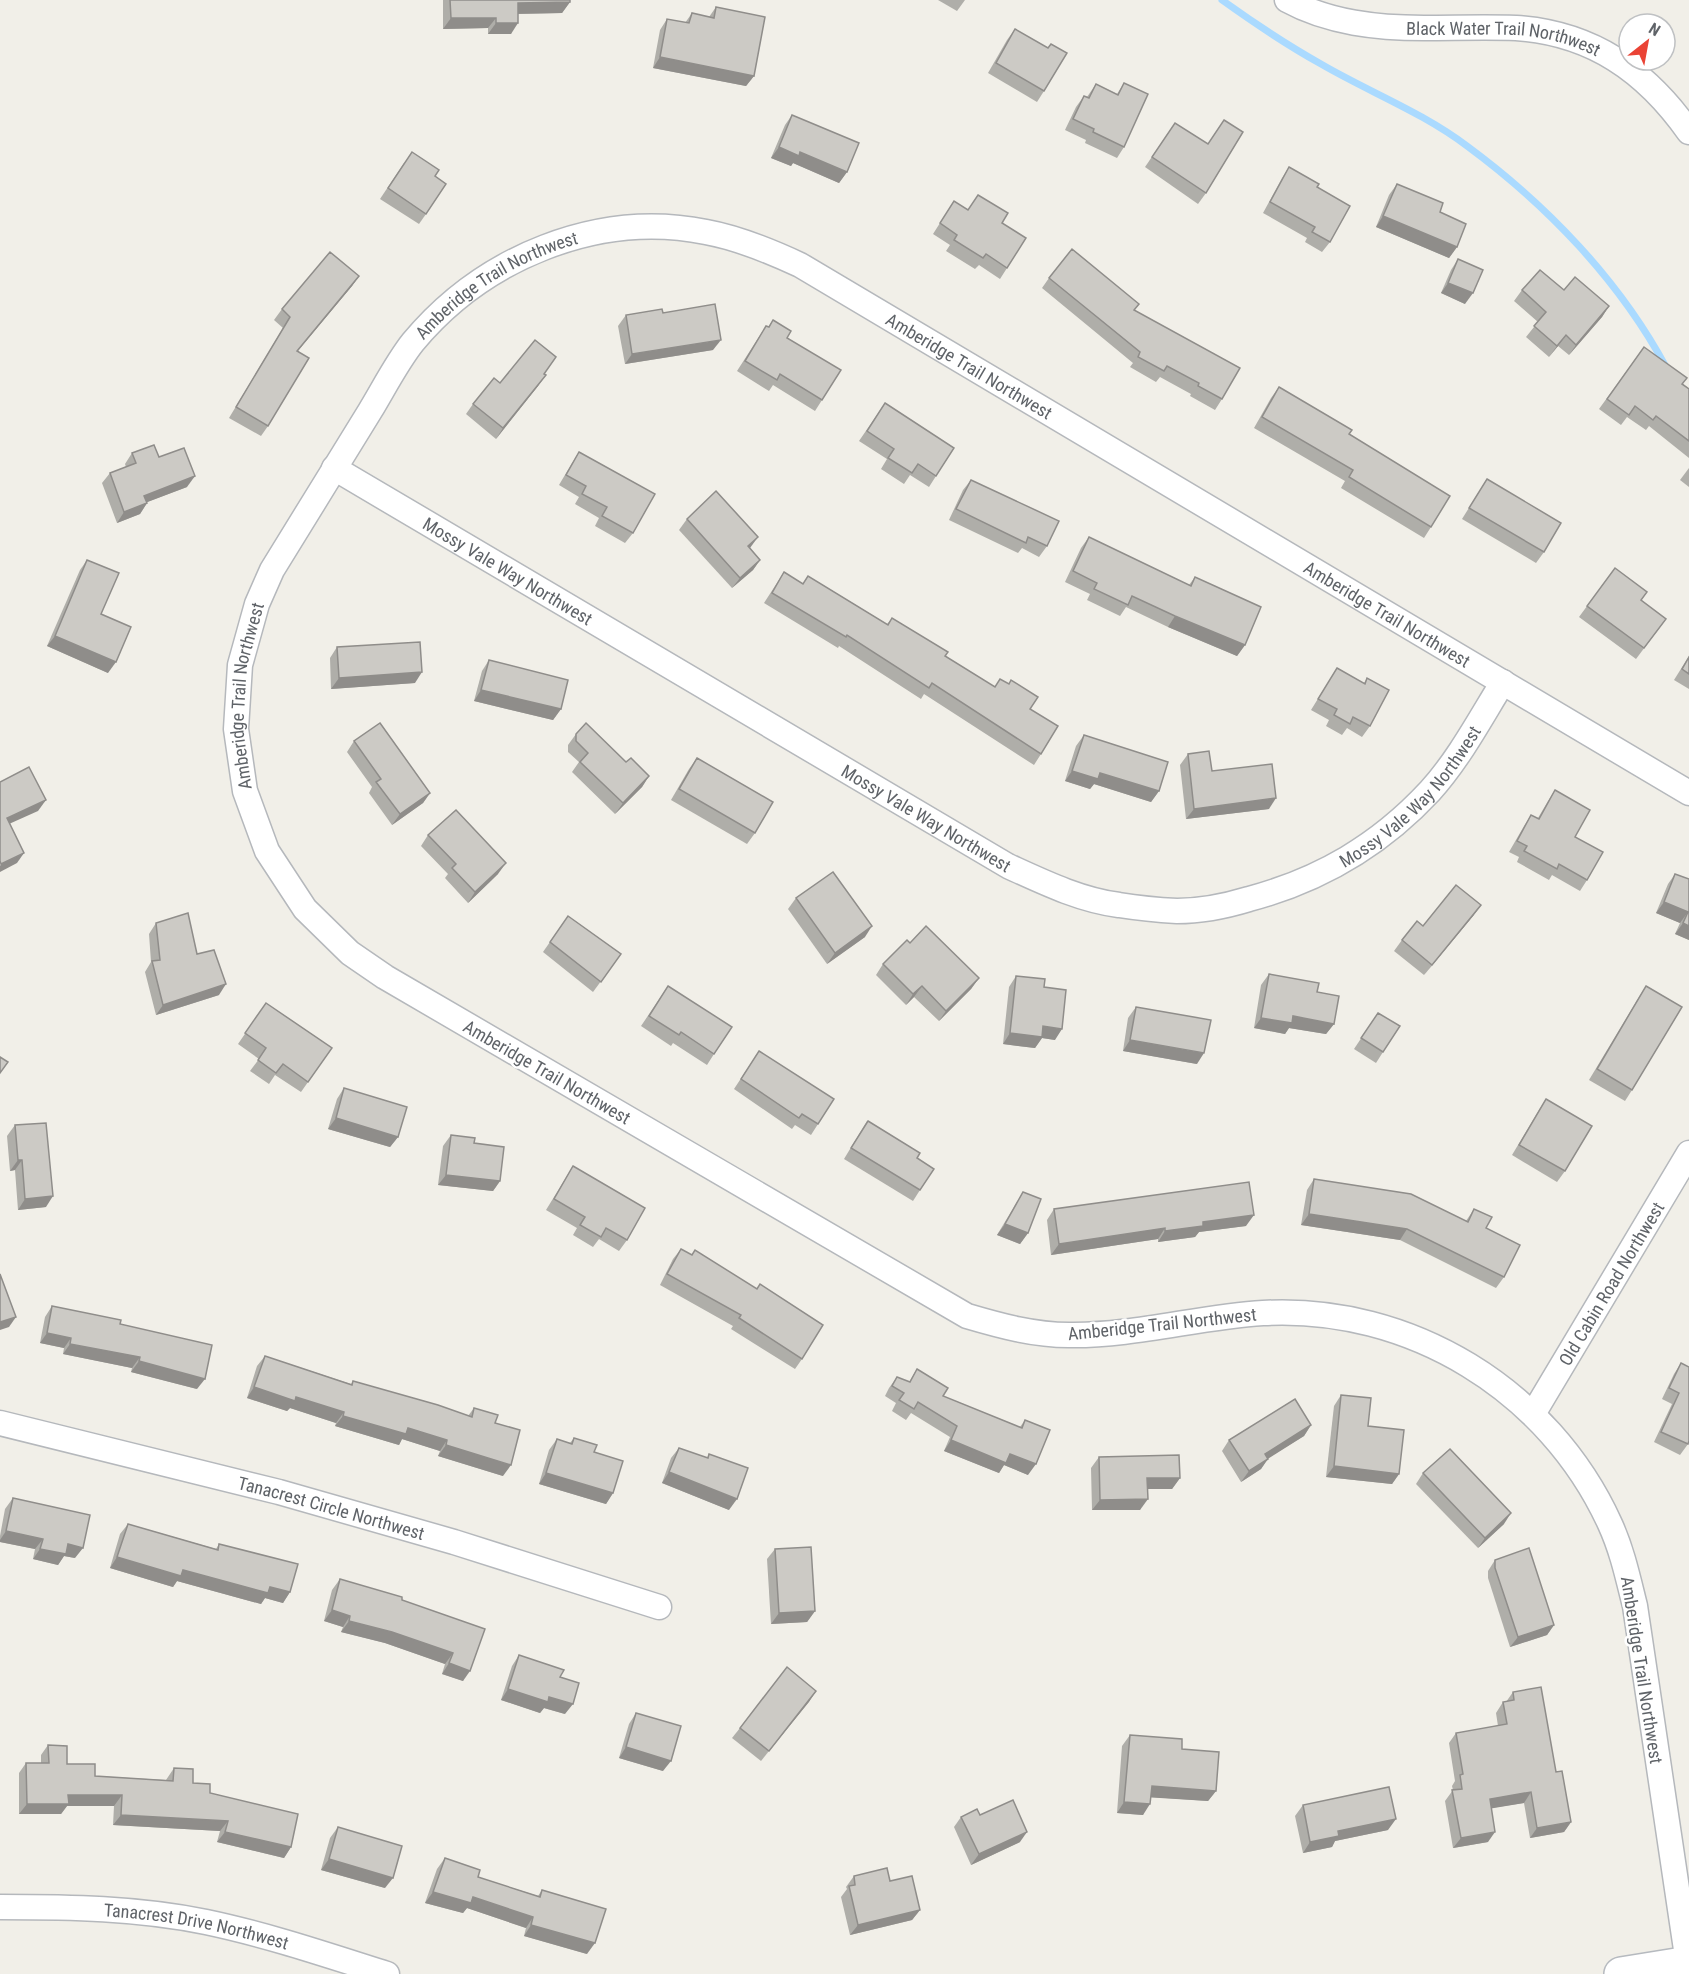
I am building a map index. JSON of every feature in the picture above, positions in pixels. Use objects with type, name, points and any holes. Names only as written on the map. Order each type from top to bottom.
[{"type":"street","name":"Black Water Trail Northwest","points":[[1287,0],[1356,24],[1396,28],[1518,28],[1569,38],[1625,64],[1651,85],[1671,106],[1689,132]]},
{"type":"street","name":"Amberidge Trail Northwest","points":[[1688,1963],[1635,1606],[1625,1564],[1610,1524],[1587,1480],[1562,1445],[1533,1414],[1491,1378],[1445,1350],[1400,1331],[1347,1318],[1305,1313],[1263,1313],[1103,1333],[1069,1335],[1019,1331],[967,1316],[385,977],[350,953],[305,909],[267,851],[245,791],[236,729],[240,665],[257,604],[272,570],[412,343],[449,304],[487,275],[539,248],[595,232],[652,227],[705,231],[757,245],[800,265],[1689,793]]},
{"type":"street","name":"Mossy Vale Way Northwest","points":[[334,468],[1008,866],[1064,891],[1117,905],[1178,911],[1224,906],[1285,890],[1342,862],[1389,830],[1430,791],[1461,751],[1503,682]]},
{"type":"street","name":"Old Cabin Road Northwest","points":[[1533,1414],[1689,1153]]},
{"type":"street","name":"Tanacrest Circle Northwest","points":[[0,1423],[279,1492],[454,1542],[659,1607]]},
{"type":"street","name":"Tanacrest Drive Northwest","points":[[0,1907],[87,1908],[142,1912],[205,1922],[282,1941],[387,1974]]},
{"type":"street","points":[[1621,1974],[1688,1963]]},
{"type":"building","points":[[450,0],[570,0],[570,2],[518,3],[518,23],[496,23],[496,18],[451,18]]},
{"type":"building","points":[[716,7],[765,17],[754,76],[660,57],[667,19],[689,23],[692,13],[714,18]]},
{"type":"building","points":[[1015,29],[1048,48],[1051,44],[1067,53],[1044,91],[996,63]]},
{"type":"building","points":[[1124,83],[1148,94],[1124,147],[1073,119],[1084,96],[1089,98],[1096,84],[1118,95]]},
{"type":"building","points":[[792,115],[859,143],[847,172],[800,152],[799,156],[779,147]]},
{"type":"building","points":[[1224,120],[1243,132],[1206,193],[1152,157],[1175,123],[1208,144]]},
{"type":"building","points":[[412,152],[439,170],[435,176],[446,184],[426,214],[388,188]]},
{"type":"building","points":[[1289,167],[1319,184],[1317,187],[1350,206],[1330,242],[1312,232],[1315,227],[1270,202]]},
{"type":"building","points":[[1397,184],[1443,203],[1440,212],[1466,224],[1457,247],[1383,216]]},
{"type":"building","points":[[978,195],[1008,213],[1002,223],[1026,238],[1007,268],[986,254],[983,258],[954,240],[957,235],[940,223],[954,201],[968,210]]},
{"type":"building","points":[[1072,249],[1139,304],[1134,310],[1240,368],[1222,399],[1198,386],[1199,383],[1167,366],[1164,371],[1138,357],[1140,352],[1049,278]]},
{"type":"building","points":[[330,252],[359,276],[297,351],[309,358],[268,426],[236,407],[290,317],[282,309]]},
{"type":"building","points":[[1458,259],[1483,270],[1473,293],[1448,283]]},
{"type":"building","points":[[1540,270],[1564,290],[1575,277],[1609,306],[1576,345],[1566,335],[1557,346],[1534,326],[1546,312],[1522,290]]},
{"type":"building","points":[[715,304],[721,340],[632,354],[626,315],[662,309],[663,313]]},
{"type":"building","points":[[773,320],[791,331],[787,338],[841,370],[822,400],[780,374],[777,380],[745,361],[766,326],[769,327]]},
{"type":"building","points":[[535,340],[556,357],[544,374],[546,375],[503,428],[473,404],[494,378],[500,383]]},
{"type":"building","points":[[1644,347],[1687,378],[1682,384],[1689,389],[1689,441],[1656,416],[1653,420],[1635,406],[1629,415],[1607,399]]},
{"type":"building","points":[[1279,387],[1352,430],[1349,434],[1450,496],[1431,527],[1349,477],[1353,470],[1262,417]]},
{"type":"building","points":[[885,403],[954,448],[936,476],[918,464],[912,473],[888,458],[894,449],[867,431]]},
{"type":"building","points":[[154,445],[159,457],[184,448],[195,476],[144,496],[147,503],[124,512],[110,473],[136,463],[132,453]]},
{"type":"building","points":[[579,452],[655,494],[633,533],[602,516],[607,507],[582,494],[586,486],[566,475]]},
{"type":"building","points":[[1487,479],[1561,523],[1544,552],[1469,508]]},
{"type":"building","points":[[971,480],[1059,521],[1047,546],[1028,537],[1026,543],[956,509]]},
{"type":"building","points":[[716,491],[758,537],[748,546],[760,560],[740,578],[687,519]]},
{"type":"building","points":[[1089,537],[1191,586],[1195,577],[1261,607],[1245,645],[1132,596],[1128,605],[1094,589],[1097,583],[1073,571]]},
{"type":"building","points":[[87,560],[119,573],[101,614],[131,627],[116,662],[55,636]]},
{"type":"building","points":[[1615,568],[1647,592],[1641,600],[1666,619],[1644,648],[1587,606]]},
{"type":"building","points":[[784,572],[803,584],[808,576],[888,625],[892,618],[948,652],[945,656],[995,687],[1000,679],[1009,684],[1011,680],[1038,697],[1030,709],[1058,726],[1041,754],[932,683],[929,688],[847,635],[846,637],[772,593]]},
{"type":"building","points":[[420,642],[422,672],[339,678],[337,647]]},
{"type":"building","points":[[1689,657],[1689,674],[1682,669]]},
{"type":"building","points":[[489,660],[568,680],[561,709],[481,690]]},
{"type":"building","points":[[1337,668],[1365,684],[1367,678],[1389,690],[1370,726],[1353,717],[1350,724],[1334,715],[1337,709],[1318,699]]},
{"type":"building","points":[[380,723],[430,793],[400,814],[376,782],[381,779],[354,741]]},
{"type":"building","points":[[586,723],[626,762],[631,758],[649,776],[623,803],[580,762],[588,753],[576,741],[576,734]]},
{"type":"building","points":[[1084,735],[1168,762],[1159,791],[1100,773],[1098,779],[1072,771]]},
{"type":"building","points":[[1209,751],[1212,771],[1272,764],[1276,798],[1194,809],[1188,754]]},
{"type":"building","points":[[697,758],[773,802],[755,833],[679,789]]},
{"type":"building","points":[[29,767],[46,800],[7,818],[24,853],[1,864],[0,782]]},
{"type":"building","points":[[1555,790],[1590,810],[1575,837],[1603,852],[1587,880],[1559,864],[1557,869],[1524,851],[1527,846],[1517,841],[1531,815],[1539,819]]},
{"type":"building","points":[[456,810],[506,863],[475,892],[452,868],[456,864],[428,835]]},
{"type":"building","points":[[833,872],[872,926],[835,953],[796,898]]},
{"type":"building","points":[[1675,874],[1689,879],[1689,926],[1683,923],[1688,912],[1664,902]]},
{"type":"building","points":[[1456,885],[1481,905],[1432,965],[1402,940],[1417,921],[1423,926]]},
{"type":"building","points":[[188,913],[197,954],[214,950],[226,984],[163,1005],[152,961],[160,960],[156,923]]},
{"type":"building","points":[[568,916],[621,954],[601,982],[550,942]]},
{"type":"building","points":[[926,926],[979,978],[946,1011],[922,986],[913,994],[883,964],[907,940],[910,943]]},
{"type":"building","points":[[1269,974],[1319,983],[1317,992],[1339,996],[1334,1024],[1293,1016],[1292,1023],[1261,1018]]},
{"type":"building","points":[[1016,976],[1045,979],[1044,987],[1066,990],[1062,1029],[1043,1026],[1042,1037],[1010,1033]]},
{"type":"building","points":[[668,986],[732,1027],[714,1054],[681,1032],[679,1035],[649,1016]]},
{"type":"building","points":[[1646,986],[1682,1007],[1632,1090],[1597,1069]]},
{"type":"building","points":[[266,1003],[332,1048],[308,1082],[283,1064],[276,1073],[258,1060],[266,1048],[245,1033]]},
{"type":"building","points":[[1136,1007],[1211,1020],[1204,1053],[1130,1040]]},
{"type":"building","points":[[1378,1013],[1400,1026],[1383,1052],[1361,1038]]},
{"type":"building","points":[[759,1051],[834,1099],[818,1124],[802,1114],[799,1118],[741,1079]]},
{"type":"building","points":[[0,1057],[8,1062],[0,1073]]},
{"type":"building","points":[[344,1088],[407,1107],[398,1137],[336,1118]]},
{"type":"building","points":[[1546,1099],[1592,1126],[1565,1171],[1519,1145]]},
{"type":"building","points":[[868,1121],[920,1153],[917,1158],[934,1169],[920,1190],[851,1148]]},
{"type":"building","points":[[46,1123],[53,1196],[25,1199],[22,1160],[18,1160],[15,1125]]},
{"type":"building","points":[[451,1135],[475,1138],[474,1143],[504,1147],[500,1181],[446,1175]]},
{"type":"building","points":[[573,1166],[645,1208],[627,1240],[606,1228],[601,1237],[580,1225],[585,1217],[554,1199]]},
{"type":"building","points":[[1314,1179],[1411,1194],[1468,1222],[1474,1209],[1492,1217],[1486,1228],[1520,1245],[1504,1277],[1407,1229],[1309,1214]]},
{"type":"building","points":[[1249,1182],[1254,1215],[1203,1222],[1203,1226],[1165,1231],[1165,1228],[1059,1244],[1054,1209]]},
{"type":"building","points":[[1023,1192],[1041,1199],[1028,1233],[1005,1224]]},
{"type":"building","points":[[681,1249],[692,1255],[695,1250],[757,1289],[760,1284],[823,1325],[802,1359],[739,1318],[741,1315],[667,1274]]},
{"type":"building","points":[[0,1274],[16,1317],[0,1322]]},
{"type":"building","points":[[52,1306],[121,1320],[120,1324],[212,1345],[205,1379],[139,1361],[140,1357],[70,1344],[71,1338],[47,1333]]},
{"type":"building","points":[[265,1356],[352,1385],[353,1381],[472,1417],[474,1408],[498,1415],[495,1423],[520,1430],[511,1465],[446,1445],[447,1440],[408,1428],[406,1434],[343,1416],[344,1412],[296,1397],[295,1401],[254,1387]]},
{"type":"building","points":[[1681,1363],[1689,1367],[1688,1444],[1661,1432],[1679,1393],[1669,1388]]},
{"type":"building","points":[[917,1369],[948,1388],[943,1396],[1022,1428],[1025,1420],[1050,1430],[1036,1464],[1010,1454],[1006,1463],[951,1440],[957,1426],[918,1402],[914,1409],[899,1400],[904,1393],[892,1386],[897,1377],[910,1382]]},
{"type":"building","points":[[1341,1395],[1371,1398],[1368,1426],[1404,1430],[1399,1474],[1334,1466]]},
{"type":"building","points":[[1295,1399],[1311,1425],[1265,1454],[1268,1459],[1249,1471],[1229,1440]]},
{"type":"building","points":[[574,1438],[597,1445],[594,1452],[623,1461],[613,1493],[546,1473],[557,1439],[572,1444]]},
{"type":"building","points":[[679,1448],[708,1458],[709,1454],[748,1468],[737,1499],[669,1472]]},
{"type":"building","points":[[1450,1449],[1511,1513],[1485,1538],[1423,1473]]},
{"type":"building","points":[[1179,1455],[1180,1478],[1147,1478],[1148,1499],[1100,1500],[1099,1457]]},
{"type":"building","points":[[13,1498],[90,1515],[83,1548],[68,1544],[66,1554],[40,1549],[43,1539],[6,1531]]},
{"type":"building","points":[[128,1524],[218,1550],[219,1544],[298,1564],[290,1592],[270,1587],[268,1593],[183,1570],[181,1576],[117,1557]]},
{"type":"building","points":[[811,1547],[815,1611],[779,1613],[775,1549]]},
{"type":"building","points":[[1529,1548],[1554,1625],[1518,1637],[1495,1568],[1495,1560]]},
{"type":"building","points":[[340,1579],[402,1597],[402,1600],[485,1629],[470,1671],[449,1663],[453,1653],[392,1632],[349,1621],[350,1616],[332,1610]]},
{"type":"building","points":[[519,1655],[564,1670],[560,1677],[579,1683],[573,1704],[549,1697],[548,1702],[508,1689]]},
{"type":"building","points":[[787,1667],[816,1691],[769,1751],[740,1728]]},
{"type":"building","points":[[1541,1687],[1556,1772],[1562,1771],[1571,1822],[1537,1828],[1531,1792],[1490,1799],[1495,1832],[1461,1838],[1452,1790],[1462,1789],[1460,1775],[1463,1774],[1456,1733],[1507,1724],[1503,1702],[1514,1700],[1513,1692]]},
{"type":"building","points":[[636,1713],[681,1726],[671,1761],[626,1747]]},
{"type":"building","points":[[1130,1735],[1182,1739],[1182,1749],[1219,1752],[1216,1791],[1152,1786],[1150,1804],[1124,1802]]},
{"type":"building","points":[[48,1745],[67,1746],[67,1764],[95,1764],[95,1776],[173,1781],[174,1768],[193,1769],[193,1783],[210,1784],[210,1793],[298,1814],[291,1847],[225,1832],[228,1821],[121,1815],[122,1795],[68,1795],[69,1804],[27,1804],[26,1763],[49,1763]]},
{"type":"building","points":[[1389,1787],[1396,1819],[1338,1831],[1339,1836],[1310,1842],[1303,1805]]},
{"type":"building","points":[[1013,1800],[1027,1832],[979,1854],[961,1817],[977,1809],[980,1815]]},
{"type":"building","points":[[338,1827],[402,1846],[393,1878],[329,1859]]},
{"type":"building","points":[[445,1858],[480,1870],[478,1877],[540,1897],[542,1890],[606,1909],[595,1943],[531,1925],[533,1917],[473,1897],[471,1903],[433,1892]]},
{"type":"building","points":[[887,1868],[890,1881],[912,1876],[920,1910],[858,1925],[849,1886],[855,1885],[854,1876]]},
{"type":"waterway","points":[[1222,0],[1308,57],[1450,134],[1497,169],[1553,219],[1603,274],[1626,304],[1666,367]]}]
